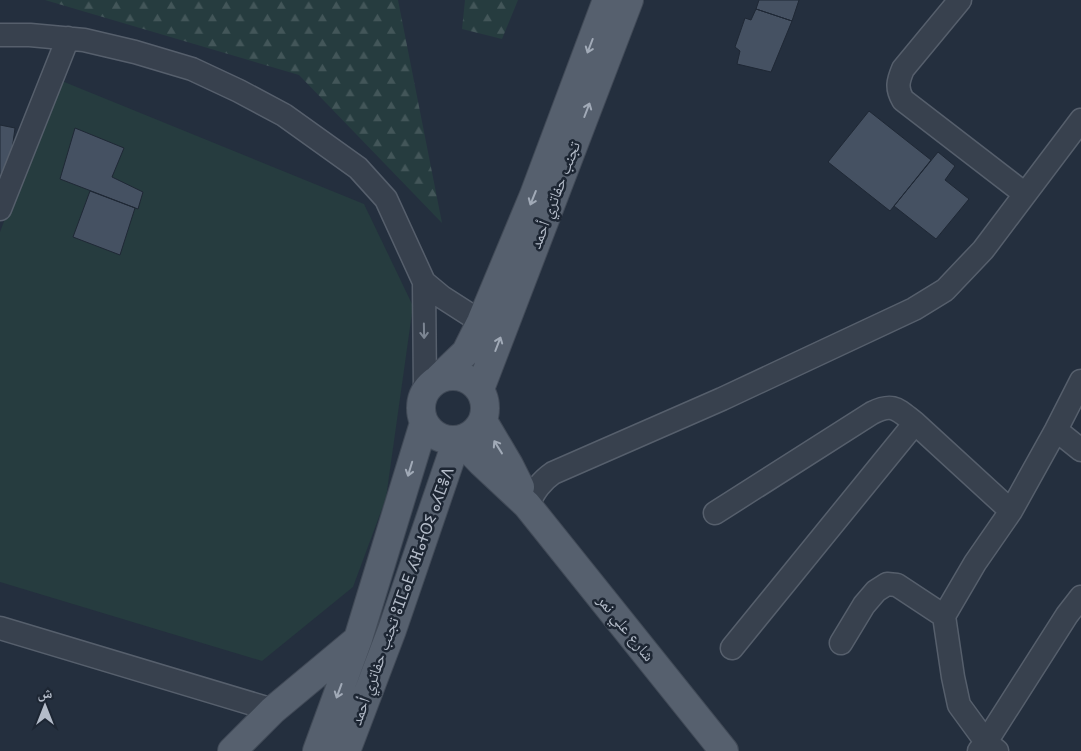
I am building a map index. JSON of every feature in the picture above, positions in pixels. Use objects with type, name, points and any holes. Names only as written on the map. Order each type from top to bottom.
[{"type":"main road","name":"تجنب حفاتري أحمد","points":[[432,385],[466,352],[481,322],[534,195],[607,0]]},
{"type":"main road","name":"تجنب حفاتري أحمد","points":[[480,389],[629,0]]},
{"type":"main road","points":[[452,376],[463,377],[473,382],[480,389],[485,411],[482,421],[468,437],[459,440],[447,440],[438,437],[424,423],[420,412],[421,401],[432,385],[452,376]]},
{"type":"main road","name":"شارع علي نمر","points":[[482,421],[515,475],[527,505]]},
{"type":"main road","name":"تجنب حفاتري أحمد ⵓⵊⵎⴰⴹ ⵃⴼⴰⵜⵔⵉ ⴰⵃⵎⴻⴷ","points":[[316,751],[358,639],[424,423]]},
{"type":"main road","name":"شارع علي نمر","points":[[459,440],[527,505],[724,751]]},
{"type":"main road","name":"تجنب حفاتري أحمد ⵓⵊⵎⴰⴹ ⵃⴼⴰⵜⵔⵉ ⴰⵃⵎⴻⴷ","points":[[346,751],[392,630],[459,440]]},
{"type":"main road","points":[[232,751],[273,710],[358,639],[392,630]]},
{"type":"street","points":[[960,0],[903,69],[897,85],[900,95],[903,100],[1025,194]]},
{"type":"street","points":[[0,35],[30,35],[84,40],[135,52],[192,69],[239,90],[291,120],[358,168],[386,199],[424,282],[432,385]]},
{"type":"street","points":[[0,209],[68,38]]},
{"type":"street","points":[[527,505],[539,484],[553,473],[731,395],[914,309],[945,290],[983,250],[1081,120]]},
{"type":"street","points":[[424,282],[442,297],[481,322]]},
{"type":"street","points":[[1076,613],[987,748],[959,705],[944,616],[975,563],[1011,511],[1081,382]]},
{"type":"street","points":[[715,513],[872,412],[888,407],[896,408],[915,423],[1011,511]]},
{"type":"street","points":[[732,648],[915,423]]},
{"type":"street","points":[[1056,430],[1081,450]]},
{"type":"street","points":[[841,643],[864,605],[876,591],[887,584],[897,585],[944,616]]},
{"type":"street","points":[[0,628],[273,710]]},
{"type":"green space","points":[[45,0],[398,0],[442,223],[299,75]]},
{"type":"green space","points":[[465,0],[518,0],[502,39],[462,29]]},
{"type":"green space","points":[[57,79],[364,204],[413,306],[386,498],[353,587],[262,661],[0,582],[0,232]]},
{"type":"building","points":[[759,0],[799,0],[792,21],[756,9]]},
{"type":"building","points":[[756,9],[792,21],[771,72],[737,64],[740,51],[735,47],[745,18],[751,20]]},
{"type":"building","points":[[869,111],[931,160],[890,211],[828,162]]},
{"type":"building","points":[[0,125],[15,128],[12,150],[4,176],[0,175]]},
{"type":"building","points":[[75,128],[124,148],[112,177],[143,192],[138,209],[60,179]]},
{"type":"building","points":[[938,152],[955,166],[945,180],[969,199],[936,239],[894,206]]},
{"type":"building","points":[[90,191],[135,208],[120,255],[73,237]]}]
